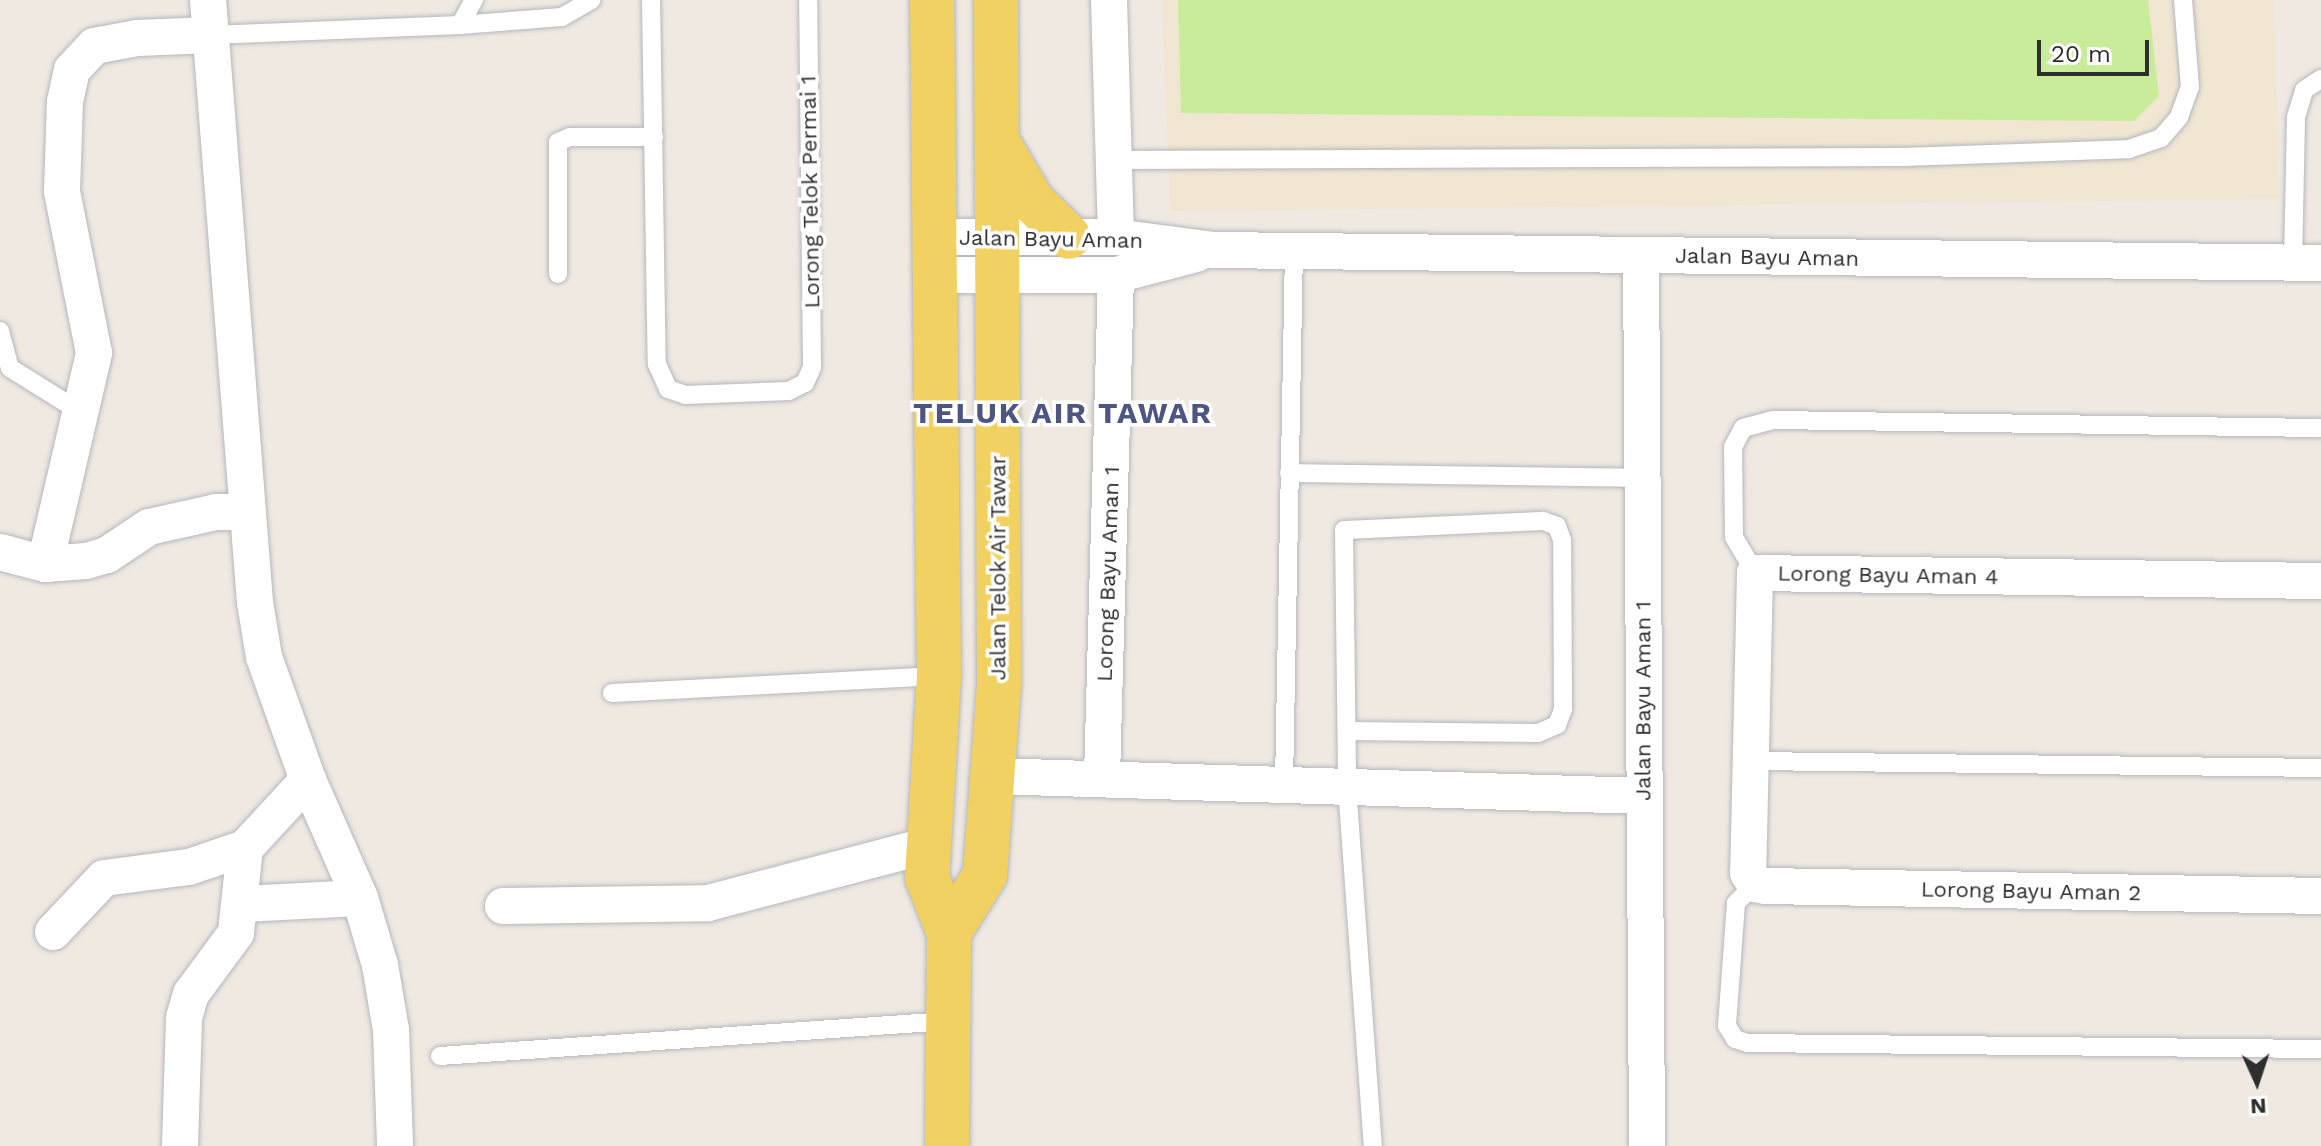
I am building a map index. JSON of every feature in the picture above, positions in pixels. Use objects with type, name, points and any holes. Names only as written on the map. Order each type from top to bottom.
[{"type":"main road","points":[[932,0],[939,676],[927,877],[949,933],[947,1146]]},
{"type":"main road","name":"Jalan Telok Air Tawar","points":[[949,933],[985,875],[999,685],[996,0]]},
{"type":"main road","points":[[996,139],[1033,202],[1069,237]]},
{"type":"street","points":[[1109,0],[1116,237]]},
{"type":"street","points":[[45,564],[94,353],[62,191],[65,102],[72,70],[94,46],[137,38],[209,17],[247,512],[264,657],[308,780],[360,898],[380,965],[391,1030],[395,1146]]},
{"type":"street","name":"Jalan Bayu Aman","points":[[996,256],[1069,237],[1116,237],[1214,250],[2307,263]]},
{"type":"street","name":"Jalan Bayu Aman","points":[[936,256],[996,256],[1116,275],[1214,250]]},
{"type":"street","name":"Jalan Bayu Aman 1","points":[[1641,255],[1647,1146]]},
{"type":"street","name":"Lorong Bayu Aman 1","points":[[1102,777],[1116,275]]},
{"type":"street","points":[[0,552],[45,564],[107,555],[149,527],[184,517],[247,512]]},
{"type":"street","name":"Lorong Bayu Aman 4","points":[[1752,878],[1755,573],[2321,581]]},
{"type":"street","points":[[992,776],[1644,796]]},
{"type":"street","points":[[53,932],[104,878],[189,867],[245,848],[308,780]]},
{"type":"street","points":[[503,906],[708,903],[929,845]]},
{"type":"street","points":[[180,1146],[184,1018],[191,994],[236,933],[243,904],[245,848]]},
{"type":"street","name":"Lorong Bayu Aman 2","points":[[1752,878],[2321,896]]},
{"type":"street","points":[[243,904],[360,898]]},
{"type":"lane","points":[[460,25],[474,0]]},
{"type":"lane","points":[[209,17],[460,25],[562,17],[592,0]]},
{"type":"lane","points":[[558,274],[558,142],[570,137],[654,137],[651,0]]},
{"type":"lane","name":"Lorong Telok Permai 1","points":[[654,137],[657,364],[668,389],[685,395],[759,393],[789,391],[805,383],[812,367],[808,0]]},
{"type":"lane","points":[[1114,160],[1904,157],[2129,149],[2161,138],[2179,117],[2190,87],[2183,0]]},
{"type":"lane","points":[[2307,263],[2296,117],[2304,90],[2321,79]]},
{"type":"lane","points":[[1284,784],[1294,250]]},
{"type":"lane","points":[[0,331],[10,368],[79,411]]},
{"type":"lane","points":[[1755,573],[1734,537],[1733,447],[1743,428],[1773,420],[2321,428]]},
{"type":"lane","points":[[1289,473],[1642,478]]},
{"type":"lane","points":[[1348,731],[1538,733],[1557,725],[1563,709],[1562,540],[1557,526],[1543,521],[1344,530],[1347,786],[1373,1146]]},
{"type":"lane","points":[[612,693],[939,676]]},
{"type":"lane","points":[[1751,761],[2321,768]]},
{"type":"lane","points":[[1752,878],[1736,903],[1727,1026],[1735,1039],[1747,1043],[2321,1049]]},
{"type":"lane","points":[[440,1056],[948,1021]]},
{"type":"shaded area","points":[[1162,0],[2274,0],[2279,199],[1170,211]]},
{"type":"green space","points":[[1178,0],[2148,0],[2159,96],[2134,121],[1181,113]]},
{"type":"district","name":"TELUK AIR TAWAR","points":[[1063,413]]}]
